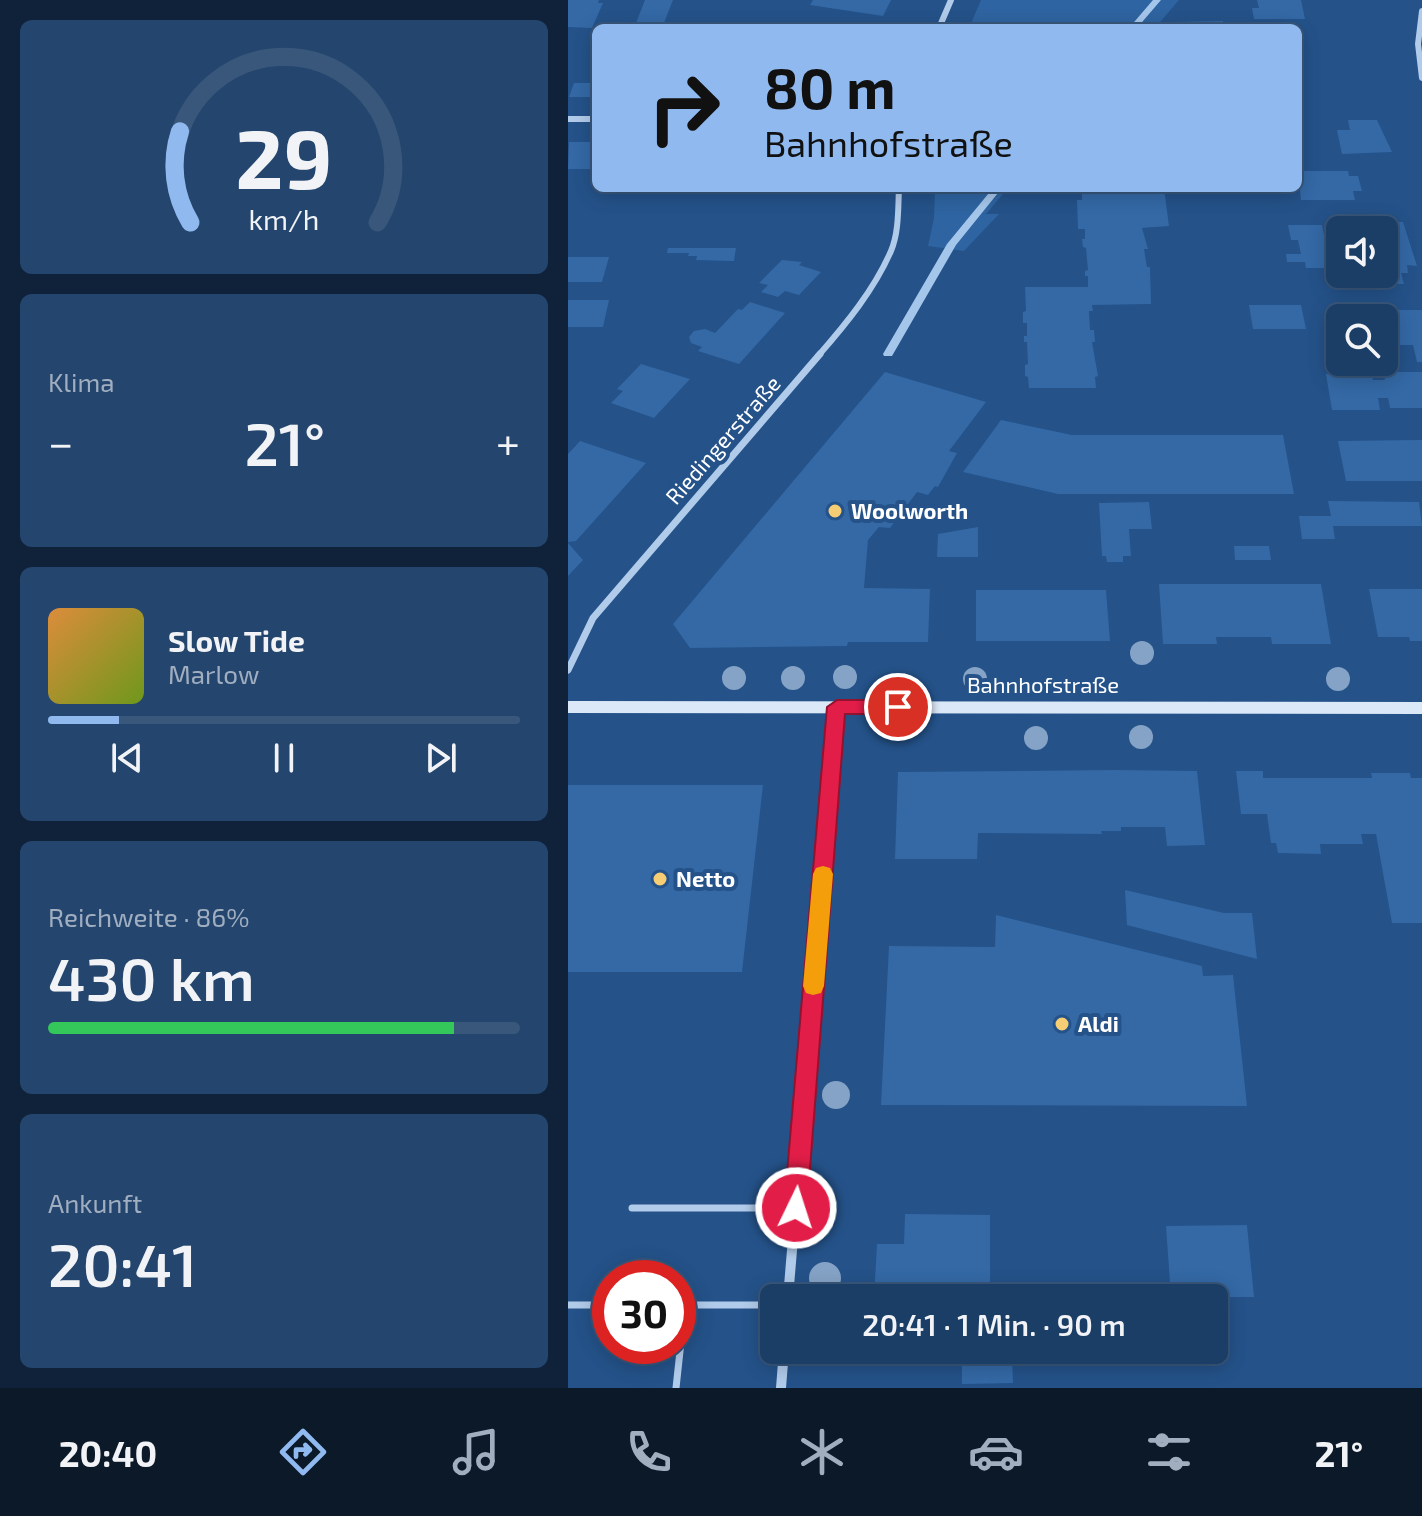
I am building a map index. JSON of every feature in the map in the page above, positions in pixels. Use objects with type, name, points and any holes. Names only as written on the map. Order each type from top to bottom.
[{"type":"street","points":[[941,24],[951,0]]},
{"type":"street","points":[[1422,11],[1418,44],[1422,78]]},
{"type":"street","points":[[568,119],[592,119]]},
{"type":"street","name":"Riedingerstraße","points":[[568,670],[593,618],[855,313],[880,272],[897,229],[899,192]]},
{"type":"street","name":"Bahnhofstraße","points":[[568,707],[1422,708]]},
{"type":"street","points":[[789,1284],[837,707]]},
{"type":"street","points":[[781,1388],[783,1364]]},
{"type":"lane","points":[[632,1208],[796,1208]]},
{"type":"lane","points":[[568,1305],[592,1305]]},
{"type":"lane","points":[[696,1305],[760,1305]]},
{"type":"lane","points":[[676,1388],[678,1364]]},
{"type":"shaded area","points":[[981,0],[1179,0],[1158,24],[971,24]]},
{"type":"shaded area","points":[[935,192],[1005,192],[986,214],[999,214],[964,251],[928,246],[934,218]]},
{"type":"building","points":[[568,0],[599,0],[598,3],[603,3],[592,28],[568,27]]},
{"type":"building","points":[[645,0],[673,0],[664,24],[636,24]]},
{"type":"building","points":[[813,0],[891,0],[883,16],[810,5]]},
{"type":"building","points":[[1257,0],[1301,0],[1305,19],[1254,19],[1252,8],[1259,8]]},
{"type":"building","points":[[1223,21],[1223,24],[1173,24]]},
{"type":"building","points":[[574,83],[592,83],[592,97],[569,97]]},
{"type":"building","points":[[1348,120],[1377,120],[1392,152],[1342,154],[1337,130],[1350,130]]},
{"type":"building","points":[[569,142],[592,142],[592,169],[568,169]]},
{"type":"building","points":[[1302,171],[1348,171],[1349,176],[1358,176],[1362,191],[1353,191],[1355,200],[1301,200]]},
{"type":"building","points":[[1165,192],[1169,226],[1142,228],[1148,249],[1144,249],[1147,267],[1150,267],[1151,304],[1092,305],[1093,311],[1089,311],[1090,330],[1094,330],[1095,342],[1092,342],[1098,376],[1095,377],[1096,388],[1029,388],[1028,377],[1025,376],[1025,365],[1028,364],[1027,342],[1024,342],[1027,323],[1023,323],[1025,287],[1088,287],[1088,276],[1085,276],[1088,270],[1086,248],[1082,239],[1085,239],[1085,229],[1078,229],[1077,200],[1082,200],[1082,193]]},
{"type":"building","points":[[1398,222],[1403,222],[1417,266],[1407,265],[1408,273],[1401,273],[1404,284],[1398,284]]},
{"type":"building","points":[[1288,225],[1322,225],[1326,235],[1326,268],[1306,268],[1305,262],[1287,262],[1286,254],[1301,254],[1298,240],[1291,240]]},
{"type":"building","points":[[668,248],[736,248],[734,261],[696,260],[697,256],[688,256],[689,253],[667,253]]},
{"type":"building","points":[[568,257],[609,257],[602,282],[568,282]]},
{"type":"building","points":[[782,260],[802,262],[799,265],[821,272],[799,295],[785,291],[778,297],[761,292],[768,285],[759,283]]},
{"type":"building","points":[[568,300],[609,300],[603,327],[568,327]]},
{"type":"building","points":[[750,302],[785,313],[739,364],[698,351],[702,347],[691,343],[689,337],[694,331],[705,329],[715,333],[738,309],[742,310]]},
{"type":"building","points":[[1249,305],[1301,305],[1306,329],[1253,329]]},
{"type":"building","points":[[1398,310],[1422,310],[1422,362],[1417,362],[1413,345],[1400,345]]},
{"type":"building","points":[[641,364],[690,379],[654,418],[611,403],[623,391],[617,389]]},
{"type":"building","name":"Woolworth","points":[[885,372],[986,402],[949,451],[957,453],[938,487],[935,486],[928,495],[917,492],[890,528],[879,527],[868,540],[864,588],[930,589],[928,642],[690,648],[673,624]]},
{"type":"building","points":[[1398,372],[1422,372],[1422,408],[1390,408],[1388,398],[1378,398],[1380,410],[1332,410],[1326,376],[1372,376],[1373,380],[1385,380],[1384,376],[1398,376]]},
{"type":"building","name":"Woolworth","points":[[1001,420],[1072,435],[1283,435],[1294,494],[1058,494],[963,472]]},
{"type":"building","points":[[1422,440],[1422,481],[1346,481],[1338,441]]},
{"type":"building","points":[[580,441],[646,463],[576,541],[568,542],[568,454]]},
{"type":"building","points":[[1328,501],[1419,502],[1422,526],[1333,526],[1335,539],[1302,539],[1299,516],[1331,516]]},
{"type":"building","points":[[1149,502],[1152,529],[1129,529],[1131,556],[1123,556],[1123,562],[1107,562],[1106,556],[1102,556],[1099,503]]},
{"type":"building","points":[[978,527],[978,557],[937,557],[938,534]]},
{"type":"building","points":[[568,543],[583,560],[568,576]]},
{"type":"building","points":[[1234,546],[1269,546],[1271,560],[1235,560]]},
{"type":"building","points":[[1159,584],[1321,584],[1331,644],[1272,644],[1271,637],[1216,637],[1217,644],[1163,644]]},
{"type":"building","points":[[1369,589],[1422,589],[1422,641],[1410,641],[1409,637],[1378,637]]},
{"type":"building","points":[[976,590],[1106,590],[1110,641],[976,641]]},
{"type":"building","points":[[1197,771],[1205,845],[1167,846],[1165,827],[1121,827],[1121,831],[1101,831],[1102,834],[978,833],[977,859],[895,859],[898,772]]},
{"type":"building","points":[[1236,771],[1263,771],[1263,778],[1372,778],[1371,773],[1410,773],[1411,778],[1422,778],[1422,923],[1392,923],[1376,834],[1361,834],[1363,844],[1320,844],[1321,854],[1278,853],[1276,843],[1271,843],[1267,814],[1241,814]]},
{"type":"building","name":"Netto","points":[[568,785],[763,785],[742,972],[568,972]]},
{"type":"building","points":[[1125,890],[1224,913],[1252,913],[1257,959],[1127,925]]},
{"type":"building","name":"Aldi","points":[[996,915],[1202,966],[1203,976],[1233,975],[1247,1106],[881,1105],[889,946],[995,947]]},
{"type":"building","points":[[905,1214],[990,1215],[990,1284],[875,1284],[877,1244],[904,1244]]},
{"type":"building","points":[[1247,1225],[1254,1297],[1228,1297],[1228,1284],[1170,1284],[1166,1226]]},
{"type":"building","points":[[962,1364],[1012,1364],[1013,1383],[962,1384]]},
{"type":"waterway","points":[[1136,24],[1157,0]]},
{"type":"waterway","points":[[888,354],[952,244],[995,192]]},
{"type":"slow traffic","points":[[813,986],[823,874]]},
{"type":"place","name":"Woolworth","points":[[835,511]]},
{"type":"place","name":"Netto","points":[[660,879]]},
{"type":"place","name":"Aldi","points":[[1062,1024]]},
{"type":"route","points":[[796,1208],[837,707],[898,707]]}]
